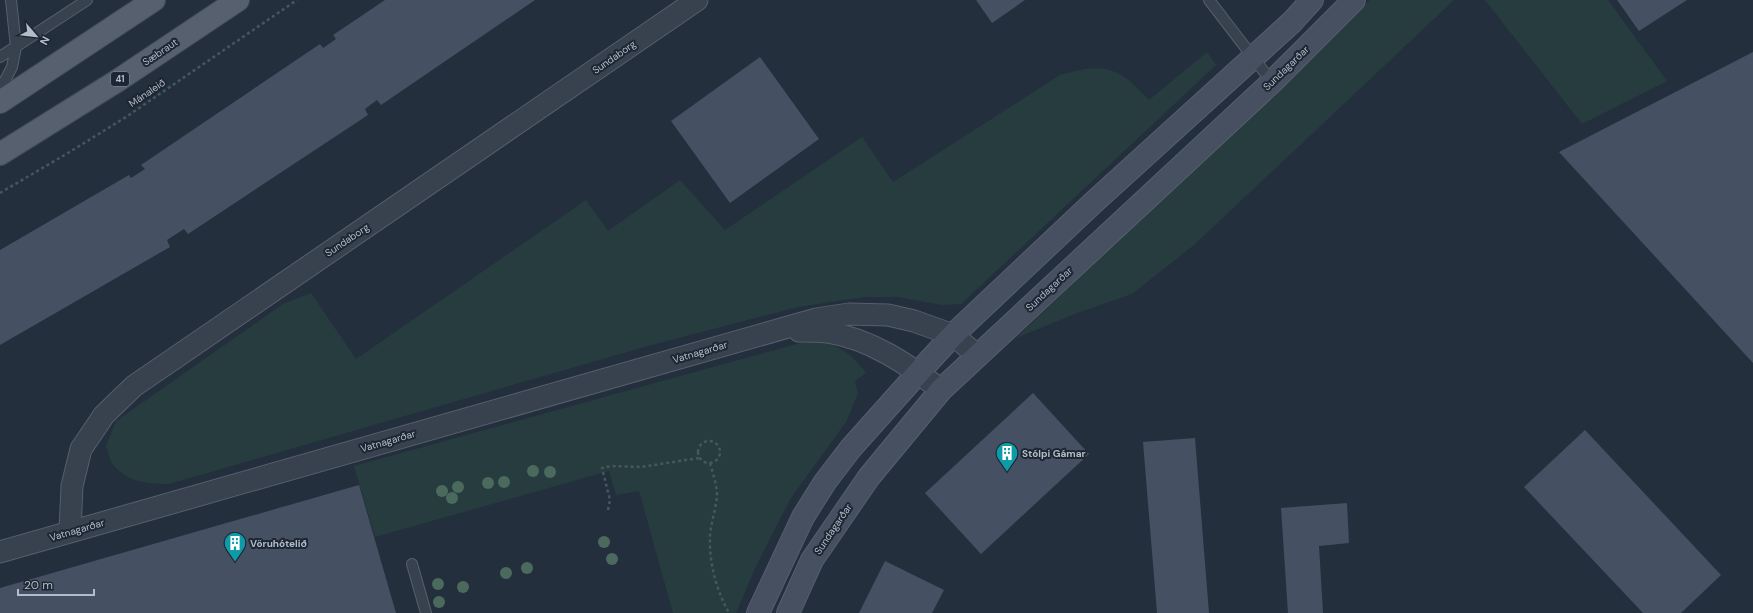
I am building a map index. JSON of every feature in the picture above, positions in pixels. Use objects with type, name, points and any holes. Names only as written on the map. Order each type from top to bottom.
[{"type":"main road","points":[[0,102],[154,0]]},
{"type":"main road","name":"Sæbraut","points":[[0,154],[117,81],[238,0]]},
{"type":"main road","points":[[758,613],[803,517],[825,482],[852,448],[918,373],[953,335],[1094,202],[1292,22],[1312,0]]},
{"type":"main road","name":"Sundagarðar","points":[[788,613],[812,560],[869,477],[941,390],[1272,82],[1354,0]]},
{"type":"street","name":"Sundaborg","points":[[70,531],[72,486],[81,449],[104,415],[134,386],[697,0]]},
{"type":"street","name":"Vatnagarðar","points":[[0,552],[816,319],[849,314],[888,315],[914,321],[953,335],[978,356]]},
{"type":"street","name":"Vatnagarðar","points":[[776,330],[827,332],[862,342],[889,354],[941,390]]},
{"type":"lane","points":[[0,90],[12,67],[16,47],[11,0]]},
{"type":"lane","points":[[0,57],[87,0]]},
{"type":"lane","points":[[1214,2],[1253,58],[1272,82]]},
{"type":"lane","points":[[412,564],[426,613]]},
{"type":"path","name":"Mánaleið","points":[[0,193],[119,121],[297,0]]},
{"type":"path","points":[[708,441],[715,443],[719,449],[719,457],[714,462],[704,462],[699,458],[698,450],[701,444],[708,441]]},
{"type":"path","points":[[608,510],[610,500],[602,468],[611,466],[641,467],[699,458]]},
{"type":"path","points":[[710,463],[716,485],[717,497],[712,521],[711,562],[718,590],[729,613]]},
{"type":"green space","points":[[1370,0],[1454,0],[1194,245],[1132,294],[1077,313],[1016,338]]},
{"type":"green space","points":[[1485,0],[1608,0],[1667,81],[1582,124]]},
{"type":"green space","points":[[1207,52],[1216,65],[961,304],[942,305],[898,297],[864,297],[798,307],[648,346],[169,484],[146,483],[132,479],[120,471],[110,459],[106,446],[116,421],[283,304],[311,293],[356,359],[586,200],[608,231],[680,180],[725,230],[862,137],[893,182],[1060,75],[1079,70],[1097,68],[1114,71],[1131,82],[1149,100]]},
{"type":"green space","points":[[823,342],[848,353],[866,373],[855,381],[858,394],[846,422],[791,498],[756,566],[736,613],[673,613],[639,491],[616,495],[609,471],[375,537],[354,466],[800,343]]},
{"type":"building","points":[[385,0],[535,0],[381,105],[377,100],[365,109],[368,115],[188,234],[184,229],[167,240],[170,247],[0,345],[0,250],[129,175],[131,178],[145,169],[141,165],[320,44],[323,48],[336,39],[333,35]]},
{"type":"building","points":[[976,0],[1025,0],[992,23]]},
{"type":"building","points":[[1617,0],[1687,0],[1639,31]]},
{"type":"building","points":[[1753,52],[1753,363],[1559,152]]},
{"type":"building","points":[[760,57],[819,139],[730,203],[671,121]]},
{"type":"building","name":"Stólpi Gámar","points":[[1033,393],[1089,454],[981,554],[925,493]]},
{"type":"building","points":[[1585,430],[1721,575],[1681,613],[1643,613],[1524,487]]},
{"type":"building","points":[[1195,438],[1209,613],[1157,613],[1143,442]]},
{"type":"building","name":"Vöruhótelið","points":[[359,485],[396,613],[0,613],[0,588]]},
{"type":"building","points":[[1347,503],[1349,543],[1319,546],[1323,613],[1288,613],[1281,508]]},
{"type":"building","points":[[885,561],[944,590],[932,613],[859,613]]},
{"type":"place","name":"Stólpi Gámar","points":[[1007,472]]},
{"type":"place","name":"Vöruhótelið","points":[[235,562]]}]
